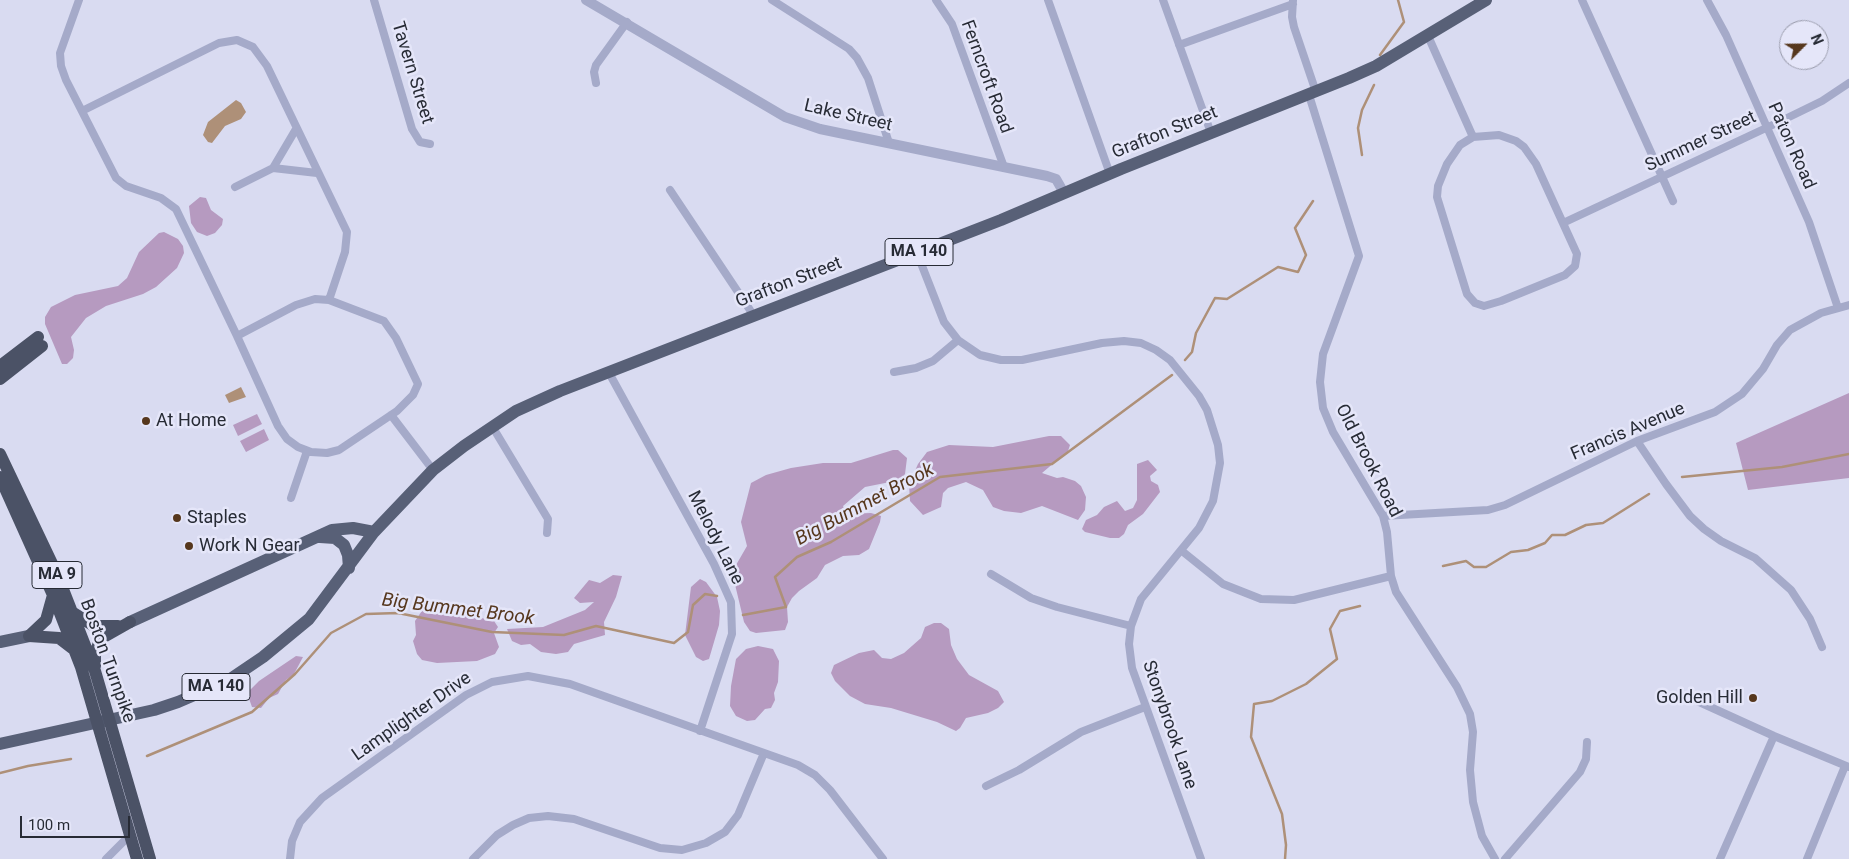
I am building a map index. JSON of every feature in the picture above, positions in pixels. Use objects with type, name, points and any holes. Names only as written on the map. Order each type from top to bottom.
[{"type":"highway","points":[[0,366],[40,342],[0,379]]},
{"type":"highway","name":"Boston Turnpike","points":[[0,454],[44,546],[95,671],[102,736],[138,859]]},
{"type":"highway","name":"Boston Turnpike","points":[[0,477],[53,595],[75,652],[116,736],[150,859]]},
{"type":"highway","points":[[29,636],[46,620],[53,595]]},
{"type":"highway","points":[[71,610],[84,622],[94,626],[106,628],[130,622]]},
{"type":"highway","points":[[95,671],[95,656],[100,639],[130,622]]},
{"type":"highway","points":[[29,636],[61,639],[75,652]]},
{"type":"main road","name":"Grafton Street","points":[[374,532],[433,470],[492,426],[516,411],[608,371],[917,253],[1376,66],[1486,0]]},
{"type":"main road","points":[[130,622],[332,530],[345,528],[374,532]]},
{"type":"main road","name":"MA 140","points":[[0,744],[154,710],[217,686],[263,658],[318,609],[374,532]]},
{"type":"main road","points":[[317,537],[330,537],[340,541],[348,554],[349,568]]},
{"type":"main road","points":[[0,642],[29,636]]},
{"type":"street","points":[[79,0],[60,56],[65,78],[116,178],[126,186],[160,198],[176,209],[281,431],[291,443],[307,451],[324,453],[339,450],[391,415],[413,396],[418,384],[394,335],[380,318],[329,300],[315,300],[296,305],[237,336]]},
{"type":"street","name":"Tavern Street","points":[[374,0],[412,129],[420,142],[430,144]]},
{"type":"street","name":"Lake Street","points":[[586,0],[785,117],[820,129],[1054,178],[1064,193]]},
{"type":"street","points":[[772,0],[849,49],[857,58],[868,78],[890,143]]},
{"type":"street","name":"Ferncroft Road","points":[[936,0],[952,24],[1004,167]]},
{"type":"street","points":[[1048,0],[1110,174]]},
{"type":"street","points":[[1163,0],[1211,133]]},
{"type":"street","points":[[1582,0],[1673,200]]},
{"type":"street","name":"Paton Road","points":[[1706,0],[1726,35],[1768,128],[1814,237],[1838,308]]},
{"type":"street","points":[[1179,45],[1293,2]]},
{"type":"street","name":"Old Brook Road","points":[[1293,2],[1292,17],[1294,28],[1359,256],[1323,354],[1320,382],[1321,396],[1333,432],[1383,516],[1388,538],[1391,576],[1396,592],[1457,687],[1470,714],[1473,730],[1470,770],[1473,802],[1482,836],[1496,859]]},
{"type":"street","points":[[596,84],[594,72],[596,65],[626,22]]},
{"type":"street","points":[[1428,36],[1473,136]]},
{"type":"street","points":[[82,111],[202,50],[220,43],[237,40],[251,45],[261,55],[347,235],[345,252],[329,300]]},
{"type":"street","name":"Summer Street","points":[[1564,223],[1768,128],[1822,101],[1849,83]]},
{"type":"street","points":[[235,187],[273,168],[296,129]]},
{"type":"street","points":[[1473,136],[1499,136],[1516,141],[1524,147],[1536,164],[1577,254],[1576,262],[1569,272],[1491,304],[1480,305],[1470,299],[1463,282],[1437,197],[1438,186],[1447,164],[1460,145],[1473,136]]},
{"type":"street","points":[[273,168],[317,173]]},
{"type":"street","points":[[670,190],[736,287],[750,310],[752,317]]},
{"type":"street","name":"Stonybrook Lane","points":[[917,253],[940,314],[958,340],[980,355],[1001,360],[1022,360],[1124,341],[1140,343],[1156,350],[1170,360],[1199,396],[1207,410],[1218,445],[1220,463],[1219,478],[1210,508],[1182,551],[1142,599],[1131,626],[1129,656],[1201,859]]},
{"type":"street","name":"Francis Avenue","points":[[1383,516],[1488,510],[1505,505],[1637,441],[1700,419],[1742,394],[1763,370],[1777,345],[1790,330],[1810,318],[1849,305]]},
{"type":"street","points":[[894,372],[916,368],[933,361],[958,340]]},
{"type":"street","name":"Melody Lane","points":[[608,371],[714,564],[731,602],[732,634],[700,730]]},
{"type":"street","points":[[391,415],[433,470]]},
{"type":"street","points":[[492,426],[546,516],[548,523],[547,534]]},
{"type":"street","points":[[1637,441],[1690,516],[1704,530],[1755,558],[1791,590],[1810,619],[1822,647]]},
{"type":"street","points":[[292,498],[307,451]]},
{"type":"street","points":[[1182,551],[1223,584],[1261,599],[1294,600],[1391,576]]},
{"type":"street","points":[[991,574],[1031,598],[1057,607],[1131,626]]},
{"type":"street","name":"Lamplighter Drive","points":[[290,859],[296,831],[313,805],[466,695],[492,682],[528,676],[556,680],[798,765],[815,775],[883,859]]},
{"type":"street","points":[[1697,701],[1847,766],[1807,859]]},
{"type":"street","points":[[986,786],[1019,770],[1081,732],[1146,707]]},
{"type":"street","points":[[1720,859],[1774,736]]},
{"type":"street","points":[[1505,859],[1580,772],[1586,759],[1587,742]]},
{"type":"street","points":[[474,859],[497,835],[513,825],[529,818],[548,816],[574,819],[648,845],[678,850],[706,844],[725,832],[743,805],[764,753]]},
{"type":"street","points":[[106,859],[131,834]]},
{"type":"street","points":[[678,850],[678,859]]},
{"type":"shaded area","points":[[236,100],[241,103],[246,112],[241,119],[225,126],[212,143],[208,142],[203,135],[208,122]]},
{"type":"shaded area","points":[[200,197],[206,198],[211,210],[223,219],[222,225],[215,233],[207,236],[197,232],[191,223],[189,206]]},
{"type":"shaded area","points":[[164,232],[178,239],[183,246],[184,253],[177,268],[156,287],[143,294],[106,306],[86,318],[71,337],[74,350],[73,358],[67,364],[62,364],[45,324],[45,317],[51,307],[75,295],[118,286],[127,278],[139,252],[159,233]]},
{"type":"shaded area","points":[[241,387],[246,397],[229,403],[225,395]]},
{"type":"shaded area","points":[[1849,393],[1849,478],[1748,490],[1736,443]]},
{"type":"shaded area","points":[[257,414],[262,424],[238,436],[233,425]]},
{"type":"shaded area","points":[[264,429],[269,440],[246,452],[240,441]]},
{"type":"shaded area","points":[[1049,436],[1061,436],[1070,445],[1068,451],[1042,473],[1075,481],[1081,486],[1086,497],[1085,510],[1078,520],[1042,506],[1021,513],[1004,511],[993,507],[983,490],[966,482],[948,488],[943,493],[941,507],[923,515],[910,501],[909,484],[918,464],[927,452],[949,445],[993,447]]},
{"type":"shaded area","points":[[898,450],[907,458],[905,474],[900,480],[865,487],[843,506],[846,514],[871,513],[881,516],[869,549],[859,555],[843,556],[825,565],[817,578],[792,598],[787,607],[788,622],[785,630],[756,633],[750,631],[744,622],[732,572],[747,546],[741,522],[751,483],[766,475],[791,468],[823,463],[851,463]]},
{"type":"shaded area","points":[[1148,460],[1157,470],[1150,476],[1151,481],[1158,485],[1160,492],[1143,514],[1128,525],[1124,534],[1119,538],[1110,538],[1085,532],[1082,529],[1086,520],[1097,515],[1104,507],[1117,501],[1125,511],[1133,508],[1137,500],[1137,464]]},
{"type":"shaded area","points":[[613,575],[622,576],[616,597],[604,622],[605,635],[574,644],[568,652],[556,654],[541,652],[530,644],[521,645],[512,641],[507,629],[543,627],[585,610],[594,602],[580,603],[574,598],[589,580],[600,583]]},
{"type":"shaded area","points":[[700,579],[706,582],[717,597],[720,611],[719,625],[709,659],[703,661],[696,657],[685,635],[691,587]]},
{"type":"shaded area","points":[[426,605],[494,621],[498,627],[494,633],[499,647],[495,654],[477,661],[437,663],[422,660],[417,654],[413,641],[416,635],[415,621]]},
{"type":"shaded area","points":[[934,623],[941,623],[949,629],[951,645],[957,659],[969,675],[998,691],[1004,702],[998,708],[988,713],[966,718],[956,731],[937,722],[891,708],[865,704],[850,696],[835,681],[831,673],[834,665],[859,653],[874,650],[882,658],[891,659],[904,653],[921,638],[925,627]]},
{"type":"shaded area","points":[[758,646],[773,649],[779,661],[778,682],[774,693],[775,700],[771,708],[765,709],[755,720],[747,721],[736,716],[730,706],[731,686],[736,659],[746,649]]},
{"type":"shaded area","points":[[296,656],[303,657],[294,674],[286,680],[278,694],[269,698],[261,708],[252,707],[247,693],[259,681]]},
{"type":"waterway","name":"Big Bummet Brook","points":[[1380,55],[1404,22],[1398,0]]},
{"type":"waterway","name":"Big Bummet Brook","points":[[1362,155],[1358,128],[1362,110],[1374,85]]},
{"type":"waterway","name":"Big Bummet Brook","points":[[1185,360],[1192,352],[1196,333],[1215,298],[1227,299],[1278,267],[1298,272],[1306,255],[1295,228],[1313,201]]},
{"type":"waterway","name":"Big Bummet Brook","points":[[743,615],[786,607],[775,577],[797,557],[831,542],[940,477],[1052,464],[1172,375]]},
{"type":"waterway","points":[[1682,477],[1782,467],[1849,454]]},
{"type":"waterway","points":[[1443,566],[1466,561],[1474,567],[1486,567],[1511,552],[1528,550],[1545,543],[1552,535],[1565,535],[1586,525],[1603,523],[1649,494]]},
{"type":"waterway","name":"Big Bummet Brook","points":[[147,756],[252,712],[295,674],[331,633],[366,614],[398,613],[492,632],[564,635],[596,626],[674,643],[688,632],[693,605],[705,594],[717,596]]},
{"type":"waterway","points":[[1285,859],[1286,845],[1282,814],[1251,737],[1254,704],[1272,701],[1306,684],[1337,659],[1330,629],[1340,611],[1360,606]]},
{"type":"waterway","name":"Big Bummet Brook","points":[[0,773],[71,759]]},
{"type":"place","name":"At Home","points":[[146,421]]},
{"type":"place","name":"Staples","points":[[177,518]]},
{"type":"place","name":"Work N Gear","points":[[189,546]]},
{"type":"place","name":"Golden Hill","points":[[1753,698]]}]
